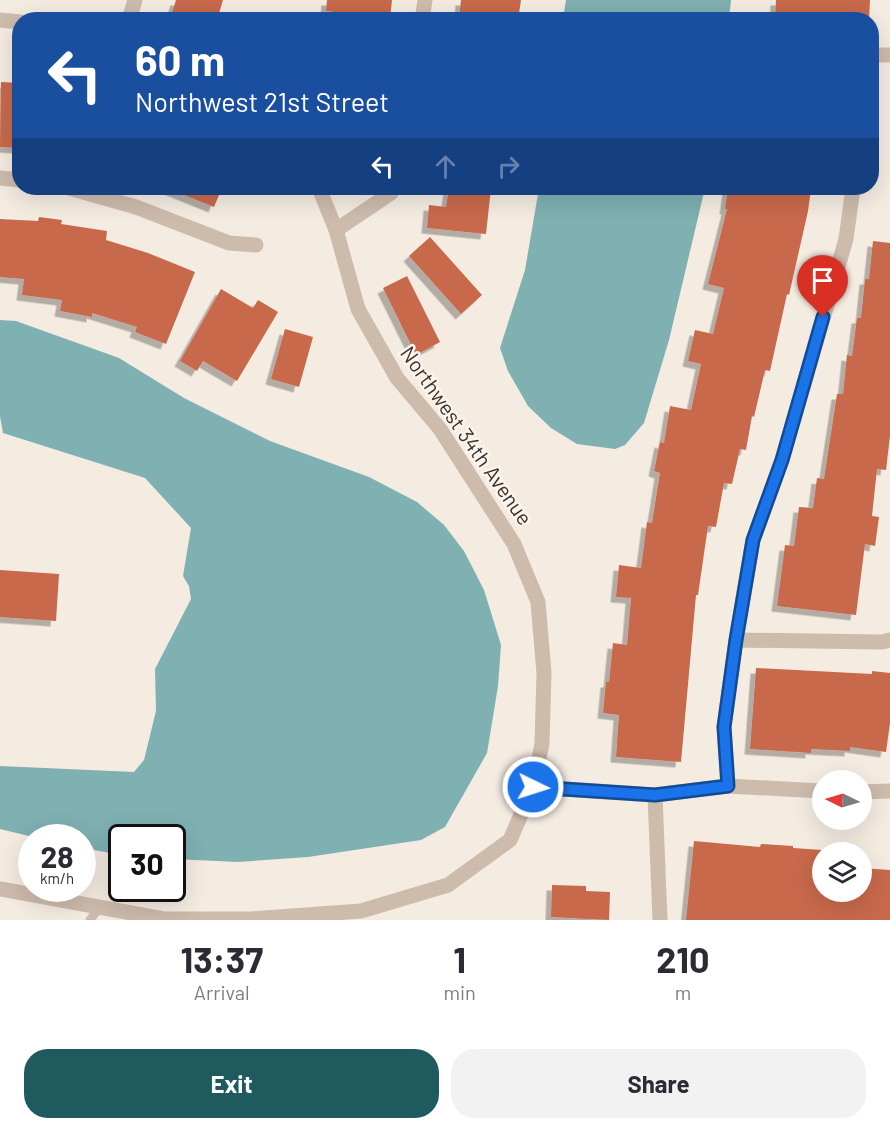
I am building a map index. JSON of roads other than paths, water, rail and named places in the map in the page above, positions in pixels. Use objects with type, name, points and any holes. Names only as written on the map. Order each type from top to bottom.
[{"type":"street","points":[[94,195],[136,207],[229,243],[256,245]]},
{"type":"street","name":"Northwest 34th Avenue","points":[[0,889],[164,920],[251,919],[361,911],[448,885],[510,840],[533,787],[542,744],[544,673],[538,602],[514,544],[440,429],[397,378],[358,309],[336,230],[322,195]]},
{"type":"street","points":[[336,230],[388,195]]},
{"type":"street","points":[[728,786],[724,727],[753,540],[782,460],[846,238],[852,195]]},
{"type":"street","points":[[736,640],[882,642],[890,640]]},
{"type":"street","points":[[533,787],[655,795],[728,786],[812,790]]},
{"type":"street","points":[[872,792],[890,791]]},
{"type":"street","points":[[655,795],[660,920]]},
{"type":"lane","points":[[90,920],[100,907]]},
{"type":"water","points":[[566,0],[731,0],[730,12],[564,12]]},
{"type":"water","points":[[538,195],[703,195],[669,340],[644,423],[625,445],[615,449],[577,444],[551,428],[528,406],[508,371],[500,348],[525,270]]},
{"type":"water","points":[[0,320],[16,321],[119,358],[184,398],[270,441],[369,477],[417,502],[444,525],[464,551],[484,590],[501,645],[498,686],[487,753],[445,827],[421,840],[308,857],[238,862],[186,860],[186,824],[108,824],[108,853],[96,850],[96,824],[18,824],[18,833],[0,829],[0,766],[134,772],[144,760],[156,711],[155,669],[191,599],[189,586],[183,576],[191,528],[145,478],[3,433],[0,416]]}]
